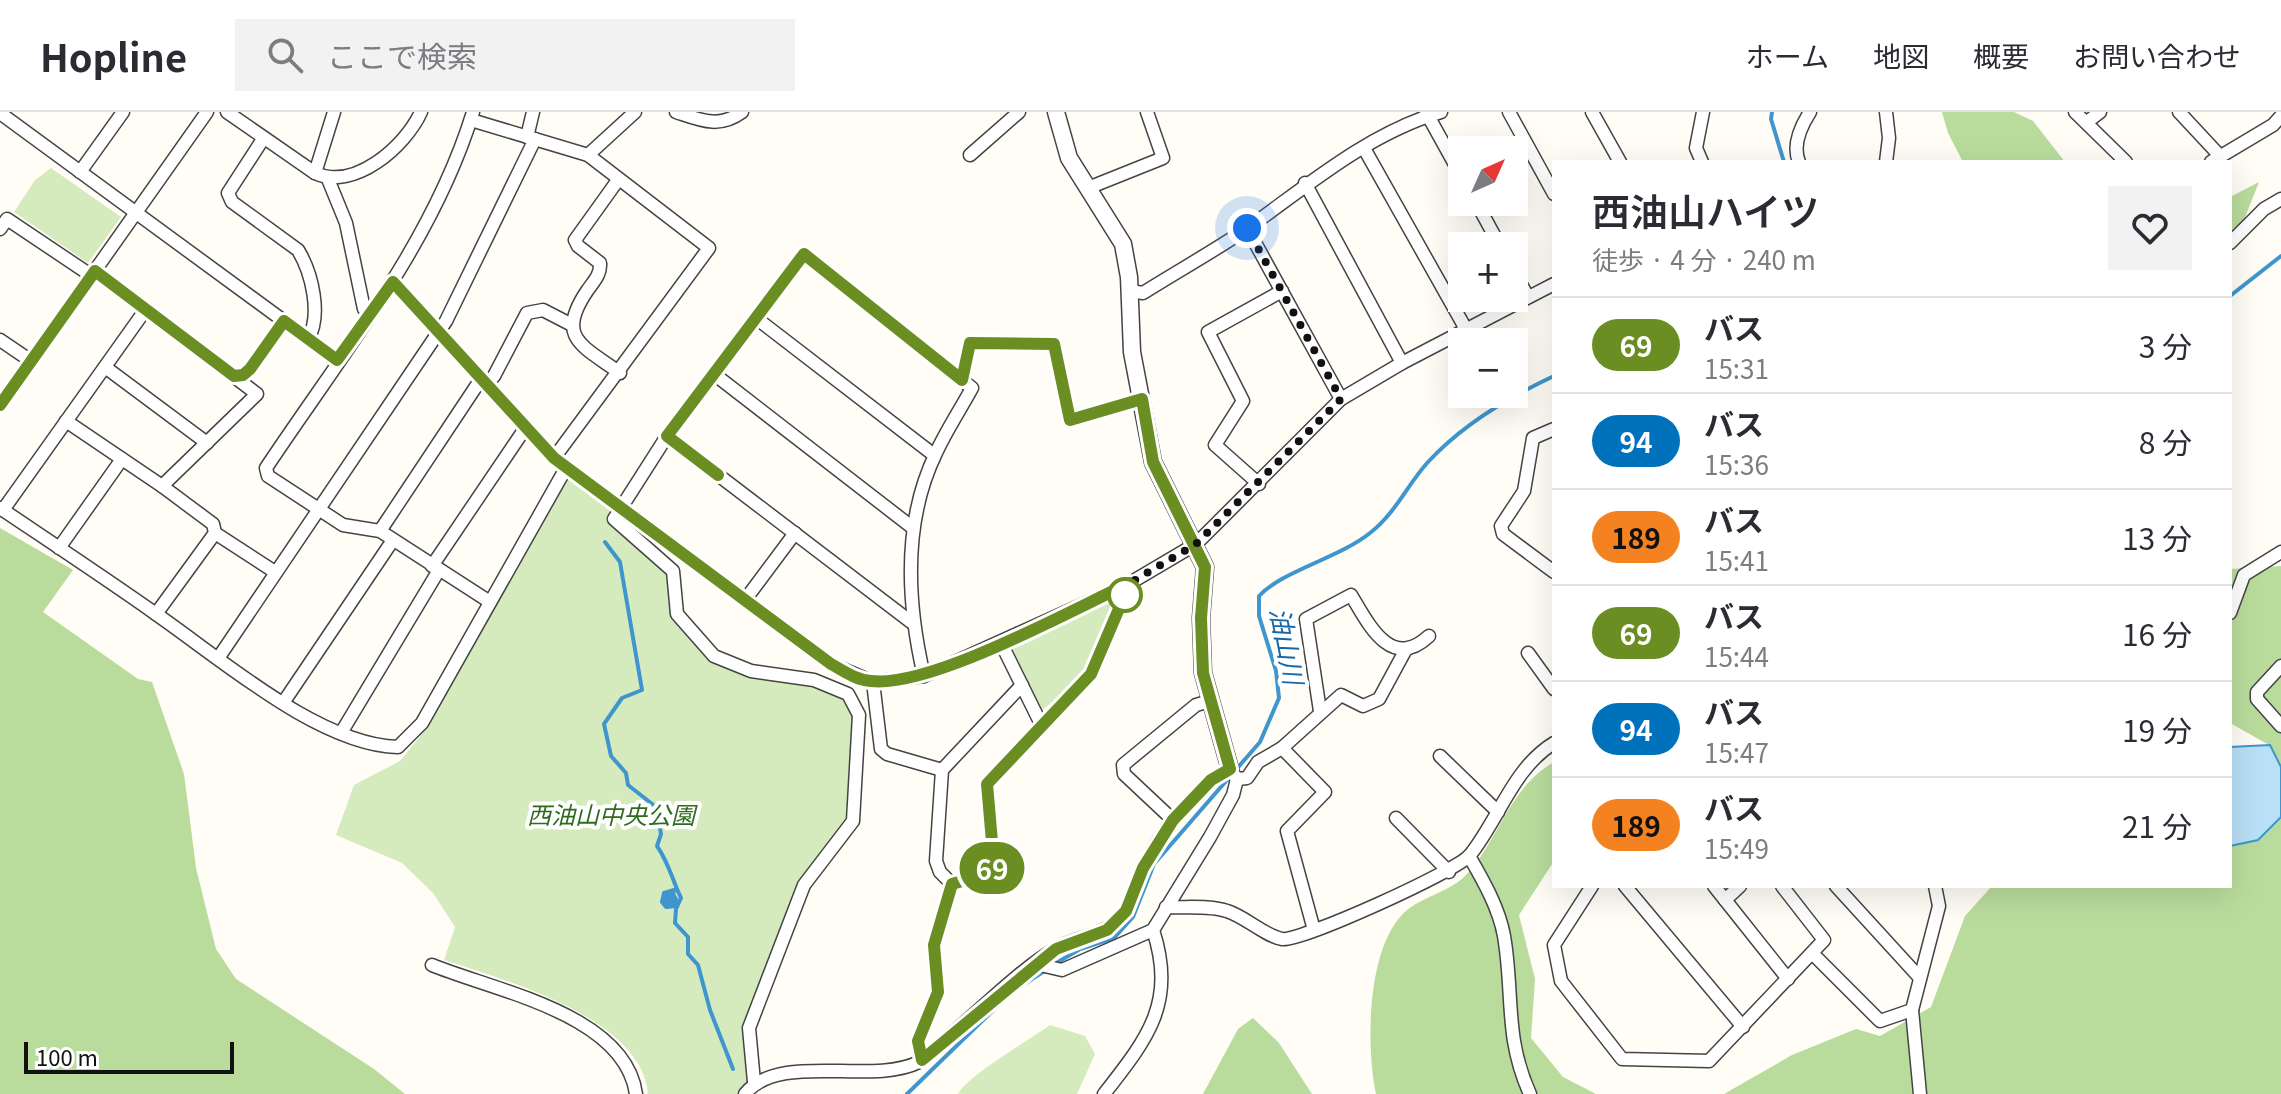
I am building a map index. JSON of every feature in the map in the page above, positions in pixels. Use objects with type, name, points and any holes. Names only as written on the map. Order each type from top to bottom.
[{"type":"street","points":[[0,405],[207,112]]},
{"type":"street","points":[[227,112],[263,139],[328,179],[349,176],[369,166],[398,144],[421,112]]},
{"type":"street","points":[[315,173],[334,112]]},
{"type":"street","points":[[219,657],[315,510],[446,321],[531,138],[533,112]]},
{"type":"street","points":[[588,155],[635,112]]},
{"type":"street","points":[[676,112],[710,123],[721,122],[742,112]]},
{"type":"street","points":[[970,155],[1019,112]]},
{"type":"street","points":[[1036,964],[1062,970],[1153,930],[1233,795],[1233,774],[1203,673],[1201,618],[1205,567],[1153,462],[1132,352],[1130,291],[1123,244],[1116,228],[1069,158],[1056,112]]},
{"type":"street","points":[[1088,188],[1163,158],[1147,112]]},
{"type":"street","points":[[1130,291],[1143,293],[1247,228],[1305,183],[1427,114],[1441,112]]},
{"type":"street","points":[[1509,112],[1552,190]]},
{"type":"street","points":[[1592,112],[1619,160]]},
{"type":"street","points":[[1701,160],[1696,148],[1703,112]]},
{"type":"street","points":[[1798,160],[1796,154],[1801,126],[1810,112]]},
{"type":"street","points":[[1886,112],[1889,138],[1886,160]]},
{"type":"street","points":[[2075,112],[2124,160]]},
{"type":"street","points":[[2087,122],[2100,112]]},
{"type":"street","points":[[2179,112],[2216,159],[2273,125],[2281,116]]},
{"type":"street","points":[[0,113],[337,360]]},
{"type":"street","points":[[80,172],[117,114]]},
{"type":"street","points":[[1427,114],[1448,152]]},
{"type":"street","points":[[490,602],[380,531],[343,525],[315,510],[268,476],[266,468],[393,282],[459,156],[472,116],[588,155],[709,248],[620,373],[554,458]]},
{"type":"street","points":[[263,139],[228,193],[232,202],[298,250],[305,261],[315,326],[308,339]]},
{"type":"street","points":[[1365,150],[1465,328]]},
{"type":"street","points":[[328,179],[346,223],[364,309],[370,313]]},
{"type":"street","points":[[618,180],[575,240],[600,263],[601,272],[572,312],[572,325],[580,343],[620,373]]},
{"type":"street","points":[[1305,183],[1402,363]]},
{"type":"street","points":[[2232,241],[2264,209],[2281,199]]},
{"type":"street","points":[[0,229],[7,219],[94,274],[146,309],[257,394],[162,486]]},
{"type":"street","points":[[1247,228],[1341,399]]},
{"type":"street","points":[[754,1082],[749,1028],[804,885],[853,821],[859,715],[848,694],[814,680],[751,671],[714,656],[677,614],[673,571],[614,519],[667,436],[804,254],[972,388],[934,455],[913,528],[911,622],[924,676]]},
{"type":"street","points":[[393,282],[554,458],[831,664],[858,679],[873,682],[924,676],[1130,583],[1196,544],[1341,399],[1448,340]]},
{"type":"street","points":[[1528,297],[1552,285]]},
{"type":"street","points":[[1259,484],[1215,445],[1243,401],[1208,332],[1282,291]]},
{"type":"street","points":[[146,309],[2,509],[283,703],[341,733],[382,747],[398,747],[422,723],[566,468]]},
{"type":"street","points":[[380,531],[484,381],[494,376],[527,313],[543,310],[572,325]]},
{"type":"street","points":[[1472,328],[1501,312]]},
{"type":"street","points":[[756,318],[934,455]]},
{"type":"street","points":[[234,376],[243,375],[250,369],[284,321]]},
{"type":"street","points":[[0,340],[31,361]]},
{"type":"street","points":[[962,380],[970,343],[1054,344],[1070,420],[1142,399]]},
{"type":"street","points":[[105,367],[207,443]]},
{"type":"street","points":[[714,374],[913,528]]},
{"type":"street","points":[[66,421],[162,486],[213,524],[215,533],[275,572]]},
{"type":"street","points":[[341,733],[436,568],[526,427]]},
{"type":"street","points":[[1552,430],[1533,438],[1524,491],[1501,526],[1503,534],[1552,567]]},
{"type":"street","points":[[667,436],[911,622]]},
{"type":"street","points":[[59,548],[122,459]]},
{"type":"street","points":[[156,614],[215,533]]},
{"type":"street","points":[[745,600],[795,533]]},
{"type":"street","points":[[283,703],[393,540]]},
{"type":"street","points":[[2232,608],[2244,575],[2281,552]]},
{"type":"street","points":[[952,884],[989,873],[994,865],[987,784],[1091,674],[1130,583]]},
{"type":"street","points":[[1320,711],[1306,619],[1351,595],[1374,635],[1405,651],[1415,649],[1429,636]]},
{"type":"street","points":[[1001,643],[1042,726]]},
{"type":"street","points":[[745,1094],[754,1082],[793,1073],[896,1070],[922,1060],[1056,949],[1107,930],[1126,911],[1143,868],[1173,820],[1211,780],[1233,774],[1247,778],[1258,762],[1282,748],[1341,695],[1363,706],[1379,699],[1405,651]]},
{"type":"street","points":[[1528,653],[1552,686]]},
{"type":"street","points":[[2281,666],[2257,692],[2257,699],[2277,712],[2281,726]]},
{"type":"street","points":[[873,682],[881,749],[887,754],[942,770]]},
{"type":"street","points":[[952,884],[940,872],[936,861],[942,770],[1022,685]]},
{"type":"street","points":[[1173,820],[1124,774],[1123,765],[1196,705],[1210,701]]},
{"type":"street","points":[[1166,907],[1227,910],[1280,938],[1291,939],[1314,930],[1449,872],[1469,856],[1522,773],[1541,751],[1552,744]]},
{"type":"street","points":[[1282,748],[1325,792],[1287,831],[1314,930]]},
{"type":"street","points":[[1440,756],[1498,812]]},
{"type":"street","points":[[1396,818],[1449,872]]},
{"type":"street","points":[[1469,856],[1487,886],[1504,933],[1510,1035],[1530,1094]]},
{"type":"street","points":[[922,1060],[918,1041],[938,992],[934,945],[952,884]]},
{"type":"street","points":[[1591,888],[1554,945],[1561,981],[1622,1059],[1709,1061],[1824,940],[1784,888]]},
{"type":"street","points":[[1627,888],[1743,1027]]},
{"type":"street","points":[[1716,888],[1788,979]]},
{"type":"street","points":[[1725,900],[1738,888]]},
{"type":"street","points":[[1838,888],[1920,978]]},
{"type":"street","points":[[1920,1094],[1912,1010],[1939,906],[1935,888]]},
{"type":"street","points":[[1104,1094],[1146,1040],[1158,1014],[1161,954],[1153,930]]},
{"type":"street","points":[[1812,953],[1880,1021],[1912,1010]]},
{"type":"street","points":[[432,965],[473,982],[522,994],[612,1043],[631,1070],[636,1094]]},
{"type":"green space","points":[[1942,112],[2014,112],[2033,121],[2063,160],[1962,160],[1948,133]]},
{"type":"green space","points":[[51,168],[121,217],[88,263],[14,212],[35,180]]},
{"type":"green space","points":[[2259,182],[2232,250],[2232,196]]},
{"type":"green space","name":"西油山中央公園","points":[[571,473],[619,508],[614,520],[673,571],[677,614],[714,656],[848,694],[859,715],[853,821],[803,885],[749,1028],[754,1082],[745,1094],[648,1094],[640,1067],[622,1044],[597,1023],[534,991],[444,960],[455,927],[433,893],[402,863],[336,835],[354,785],[400,761],[427,728]]},
{"type":"green space","points":[[0,528],[73,570],[43,612],[138,679],[152,682],[184,774],[196,868],[216,949],[236,979],[374,1069],[405,1094],[0,1094]]},
{"type":"green space","points":[[2281,566],[2281,767],[2269,745],[2232,724],[2232,569]]},
{"type":"green space","points":[[1110,599],[1113,602],[1086,674],[1040,712],[1010,647]]},
{"type":"green space","points":[[1552,763],[1552,864],[1519,915],[1535,979],[1531,1038],[1563,1077],[1596,1094],[1376,1094],[1371,1052],[1372,1001],[1381,953],[1390,932],[1408,910],[1464,877],[1486,848],[1514,801],[1538,773]]},
{"type":"green space","points":[[2281,817],[2281,1094],[1724,1094],[1792,1055],[1856,1029],[1880,1036],[1931,1007],[1965,916],[1990,888],[2232,888],[2232,846],[2258,840]]},
{"type":"green space","points":[[1253,1018],[1279,1043],[1312,1094],[1203,1094],[1238,1029]]},
{"type":"green space","points":[[1050,1025],[1085,1036],[1095,1054],[1077,1094],[958,1094],[986,1068]]},
{"type":"water","points":[[2270,745],[2281,767],[2281,817],[2258,840],[2232,846],[2232,747]]},
{"type":"waterway","name":"油山川","points":[[1772,112],[1771,119],[1783,160]]},
{"type":"waterway","points":[[2232,294],[2281,256]]},
{"type":"waterway","name":"油山川","points":[[1053,965],[1080,949],[1114,938],[1133,917],[1154,864],[1260,742],[1279,698],[1276,671],[1259,616],[1259,596],[1282,579],[1343,550],[1370,533],[1387,517],[1428,462],[1455,436],[1503,403],[1552,377]]},
{"type":"waterway","points":[[605,542],[620,562],[642,690],[622,698],[604,724],[611,756],[626,773],[628,785],[656,807],[661,834],[657,846],[681,898],[675,923],[688,937],[688,954],[698,965],[710,1010],[733,1069]]},
{"type":"waterway","points":[[674,890],[664,893],[662,902],[666,907],[676,906]]},
{"type":"waterway","points":[[671,900],[669,898],[673,897],[674,902],[668,903],[666,897],[673,894],[677,901],[674,905],[669,906],[664,900],[666,894],[674,892]]},
{"type":"waterway","points":[[907,1094],[1012,992],[1046,970]]},
{"type":"bus line","name":"69","points":[[0,405],[95,271],[234,376],[243,375],[250,369],[284,321],[337,360],[393,282],[554,458],[831,664],[858,679],[873,682],[924,676],[1130,583],[1091,674],[987,784],[994,865],[989,873],[952,884],[934,945],[938,992],[918,1041],[918,1053],[922,1060],[1026,970],[1056,949],[1107,930],[1126,911],[1143,868],[1173,820],[1211,780],[1230,769],[1203,673],[1201,618],[1205,567],[1153,462],[1142,399],[1070,420],[1057,346],[1054,344],[970,343],[962,380],[804,254],[667,436],[718,475]]},
{"type":"route","points":[[1125,595],[1120,606],[1130,583],[1196,544],[1341,399],[1247,228]]}]
